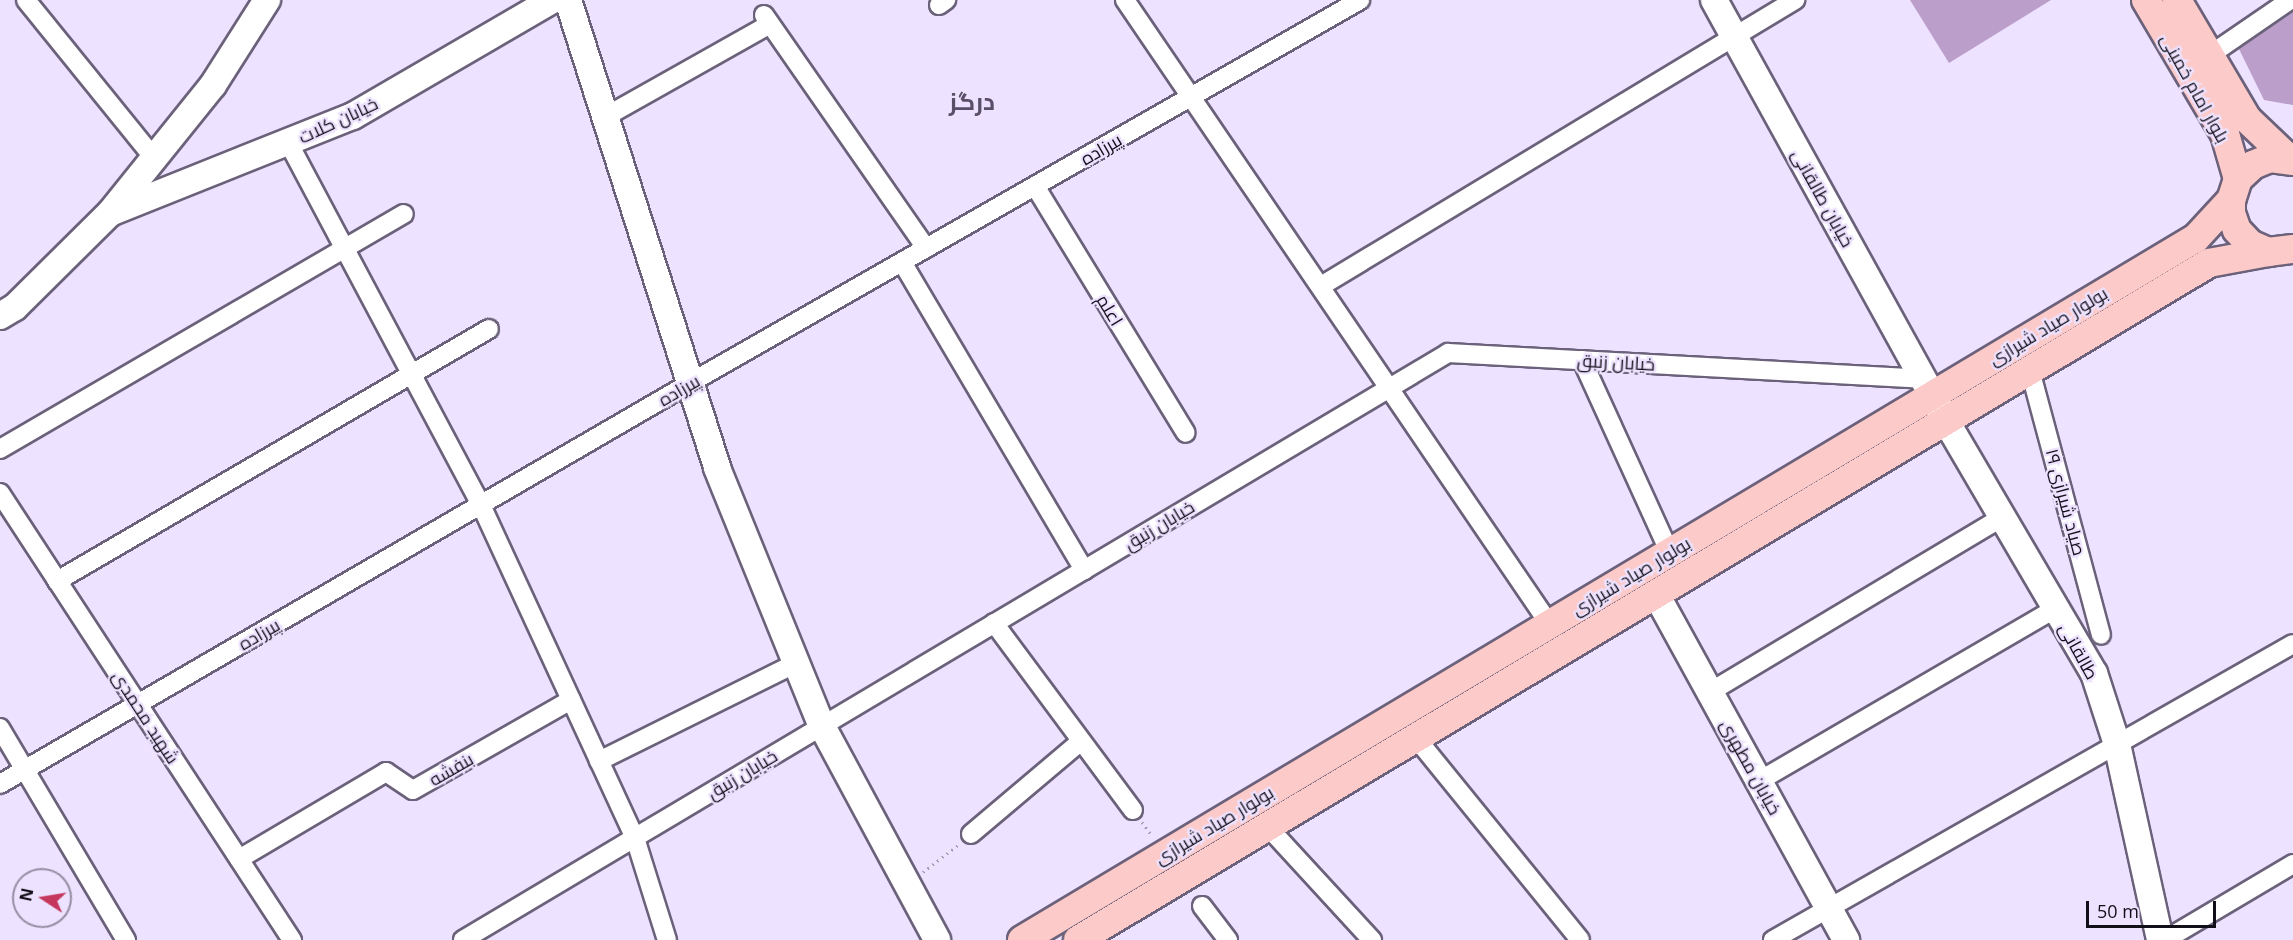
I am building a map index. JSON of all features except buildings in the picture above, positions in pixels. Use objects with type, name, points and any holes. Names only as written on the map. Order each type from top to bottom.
[{"type":"main road","name":"بلوار امام خمینی","points":[[2146,0],[2225,135],[2234,190],[2231,213],[2237,230],[2250,244],[2282,255]]},
{"type":"main road","name":"بلوار امام خمینی","points":[[2177,0],[2247,119],[2291,160]]},
{"type":"main road","name":"بولوار صیاد شیرازی","points":[[1023,940],[1670,553],[1927,387],[2196,238],[2253,165],[2270,158],[2291,160]]},
{"type":"main road","name":"بولوار صیاد شیرازی","points":[[1078,940],[2209,263],[2282,255]]},
{"type":"street","points":[[26,0],[154,158]]},
{"type":"street","points":[[0,316],[15,307],[110,213],[213,85],[267,0]]},
{"type":"street","name":"خیابان کلات","points":[[110,213],[353,116],[552,0]]},
{"type":"street","points":[[568,0],[717,468],[822,726],[937,940]]},
{"type":"street","points":[[1125,0],[1550,625]]},
{"type":"street","name":"پیرزاده","points":[[0,784],[690,383],[1360,0]]},
{"type":"street","name":"خیابان طالقانی","points":[[1714,0],[1946,421]]},
{"type":"street","points":[[1321,286],[1795,0]]},
{"type":"street","points":[[2210,55],[2290,0]]},
{"type":"street","points":[[605,117],[767,19],[926,248]]},
{"type":"street","points":[[288,142],[481,505],[634,838],[667,940]]},
{"type":"street","name":"اعلم","points":[[1035,186],[1186,433]]},
{"type":"street","points":[[0,449],[403,213]]},
{"type":"street","points":[[902,262],[1084,570]]},
{"type":"street","points":[[57,581],[489,329]]},
{"type":"street","name":"خیابان زنبق","points":[[463,940],[1448,353],[1582,360],[1927,387]]},
{"type":"street","points":[[1582,360],[1670,553]]},
{"type":"street","name":"صیاد شیرازی ۱۹","points":[[2030,370],[2101,635]]},
{"type":"street","name":"طالقانی","points":[[1946,421],[2094,673],[2116,744],[2160,940]]},
{"type":"street","name":"شهید محمدی","points":[[0,494],[292,940]]},
{"type":"street","points":[[1710,692],[2001,518]]},
{"type":"street","name":"خیابان مطهری","points":[[1656,594],[1846,940]]},
{"type":"street","points":[[1759,781],[2055,609]]},
{"type":"street","points":[[994,623],[1133,810]]},
{"type":"street","points":[[1773,940],[2293,644]]},
{"type":"street","points":[[599,761],[796,663]]},
{"type":"street","name":"بنفشه","points":[[239,859],[386,772],[413,790],[571,700]]},
{"type":"street","points":[[0,728],[126,940]]},
{"type":"street","points":[[1416,738],[1580,940]]},
{"type":"street","points":[[971,834],[1082,741]]},
{"type":"street","points":[[1268,827],[1372,940]]},
{"type":"street","points":[[2165,940],[2293,864]]},
{"type":"street","points":[[1202,906],[1228,940]]},
{"type":"path","points":[[1133,810],[1166,854]]},
{"type":"path","points":[[908,885],[971,834]]},
{"type":"district","name":"درگز","points":[[972,101]]}]
